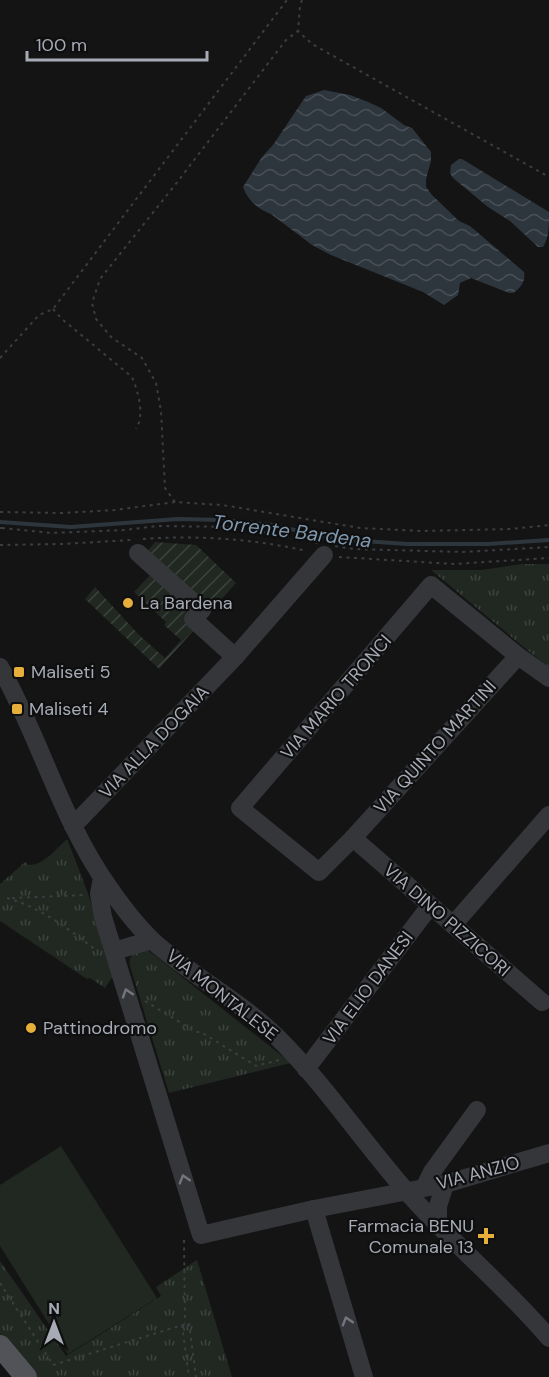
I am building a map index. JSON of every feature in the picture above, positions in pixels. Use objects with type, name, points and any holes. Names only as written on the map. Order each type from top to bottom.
[{"type":"main road","points":[[0,1346],[26,1377]]},
{"type":"street","name":"VIA ALLA DOGAIA","points":[[73,826],[235,657],[323,548]]},
{"type":"street","points":[[138,553],[202,610],[193,619],[235,657]]},
{"type":"street","name":"VIA MARIO TRONCI","points":[[240,808],[431,585],[518,656]]},
{"type":"street","points":[[518,656],[549,678]]},
{"type":"street","name":"VIA QUINTO MARTINI","points":[[240,808],[319,872],[353,838],[518,656]]},
{"type":"street","name":"VIA MONTALESE","points":[[0,667],[17,697],[101,886],[152,940],[267,1028],[415,1190],[438,1225],[530,1315],[549,1338]]},
{"type":"street","points":[[453,925],[549,815]]},
{"type":"street","name":"VIA DINO PIZZICORI","points":[[353,838],[542,1002]]},
{"type":"street","points":[[101,886],[106,952],[132,1007],[193,1238]]},
{"type":"street","name":"VIA ELIO DANESI","points":[[306,1069],[430,906]]},
{"type":"street","points":[[106,952],[152,940]]},
{"type":"street","points":[[415,1190],[432,1172],[477,1110]]},
{"type":"street","name":"VIA ANZIO","points":[[193,1238],[314,1209],[445,1184],[549,1154]]},
{"type":"street","points":[[438,1225],[438,1206],[445,1184]]},
{"type":"street","points":[[314,1209],[364,1377]]},
{"type":"path","points":[[0,358],[39,315],[52,309],[287,0]]},
{"type":"path","points":[[298,32],[302,0]]},
{"type":"path","points":[[298,32],[312,44],[549,177]]},
{"type":"path","points":[[176,502],[165,488],[161,411],[156,383],[142,358],[111,337],[96,319],[92,303],[100,279],[286,40],[298,32]]},
{"type":"path","points":[[52,309],[132,377],[138,391],[139,425],[136,429]]},
{"type":"path","points":[[0,512],[61,513],[115,510],[176,502],[222,505],[360,528],[422,531],[511,529],[549,525]]},
{"type":"path","points":[[0,533],[1,528],[51,533],[125,530],[157,526],[238,527],[323,548],[463,552],[549,547]]},
{"type":"path","points":[[0,545],[187,538],[249,540],[454,564],[549,558]]},
{"type":"path","points":[[0,900],[101,886]]},
{"type":"path","points":[[7,898],[22,902],[106,952]]},
{"type":"path","points":[[132,1007],[147,1001],[256,1066],[279,1060],[281,1055]]},
{"type":"path","points":[[189,1377],[184,1324],[193,1238]]},
{"type":"path","points":[[0,1283],[53,1365],[189,1323],[196,1377]]},
{"type":"green space","points":[[155,542],[196,545],[236,583],[159,669],[85,599],[95,587],[139,635],[165,658],[181,640],[164,625],[166,622],[134,592],[150,575],[146,553]]},
{"type":"green space","points":[[522,564],[549,564],[549,668],[431,570],[482,570]]},
{"type":"green space","points":[[67,839],[93,907],[109,958],[113,976],[105,988],[90,978],[87,979],[0,921],[0,884],[25,862],[28,865],[34,865],[44,860]]},
{"type":"green space","points":[[144,950],[149,951],[291,1063],[169,1093],[130,966],[132,955]]},
{"type":"green space","points":[[61,1146],[157,1298],[68,1354],[0,1246],[0,1185]]},
{"type":"green space","points":[[197,1260],[232,1377],[36,1377],[0,1334],[0,1261],[66,1356],[161,1296],[156,1287]]},
{"type":"water","points":[[324,90],[350,95],[368,102],[412,128],[431,152],[426,187],[459,221],[470,226],[524,272],[523,282],[518,289],[509,293],[471,278],[460,283],[458,295],[444,305],[423,292],[331,255],[312,245],[254,204],[243,187],[306,96]]},
{"type":"water","points":[[459,159],[549,212],[548,235],[543,247],[538,247],[510,221],[488,207],[453,178],[450,173],[451,165]]},
{"type":"waterway","name":"Torrente Bardena","points":[[0,522],[71,527],[178,519],[223,520],[272,525],[335,539],[407,544],[488,544],[549,540]]},
{"type":"place","name":"La Bardena","points":[[128,603]]},
{"type":"place","name":"Maliseti 5","points":[[19,672]]},
{"type":"place","name":"Maliseti 4","points":[[17,709]]},
{"type":"place","name":"Pattinodromo","points":[[31,1028]]},
{"type":"place","name":"Farmacia BENU Comunale 13","points":[[486,1236]]}]
